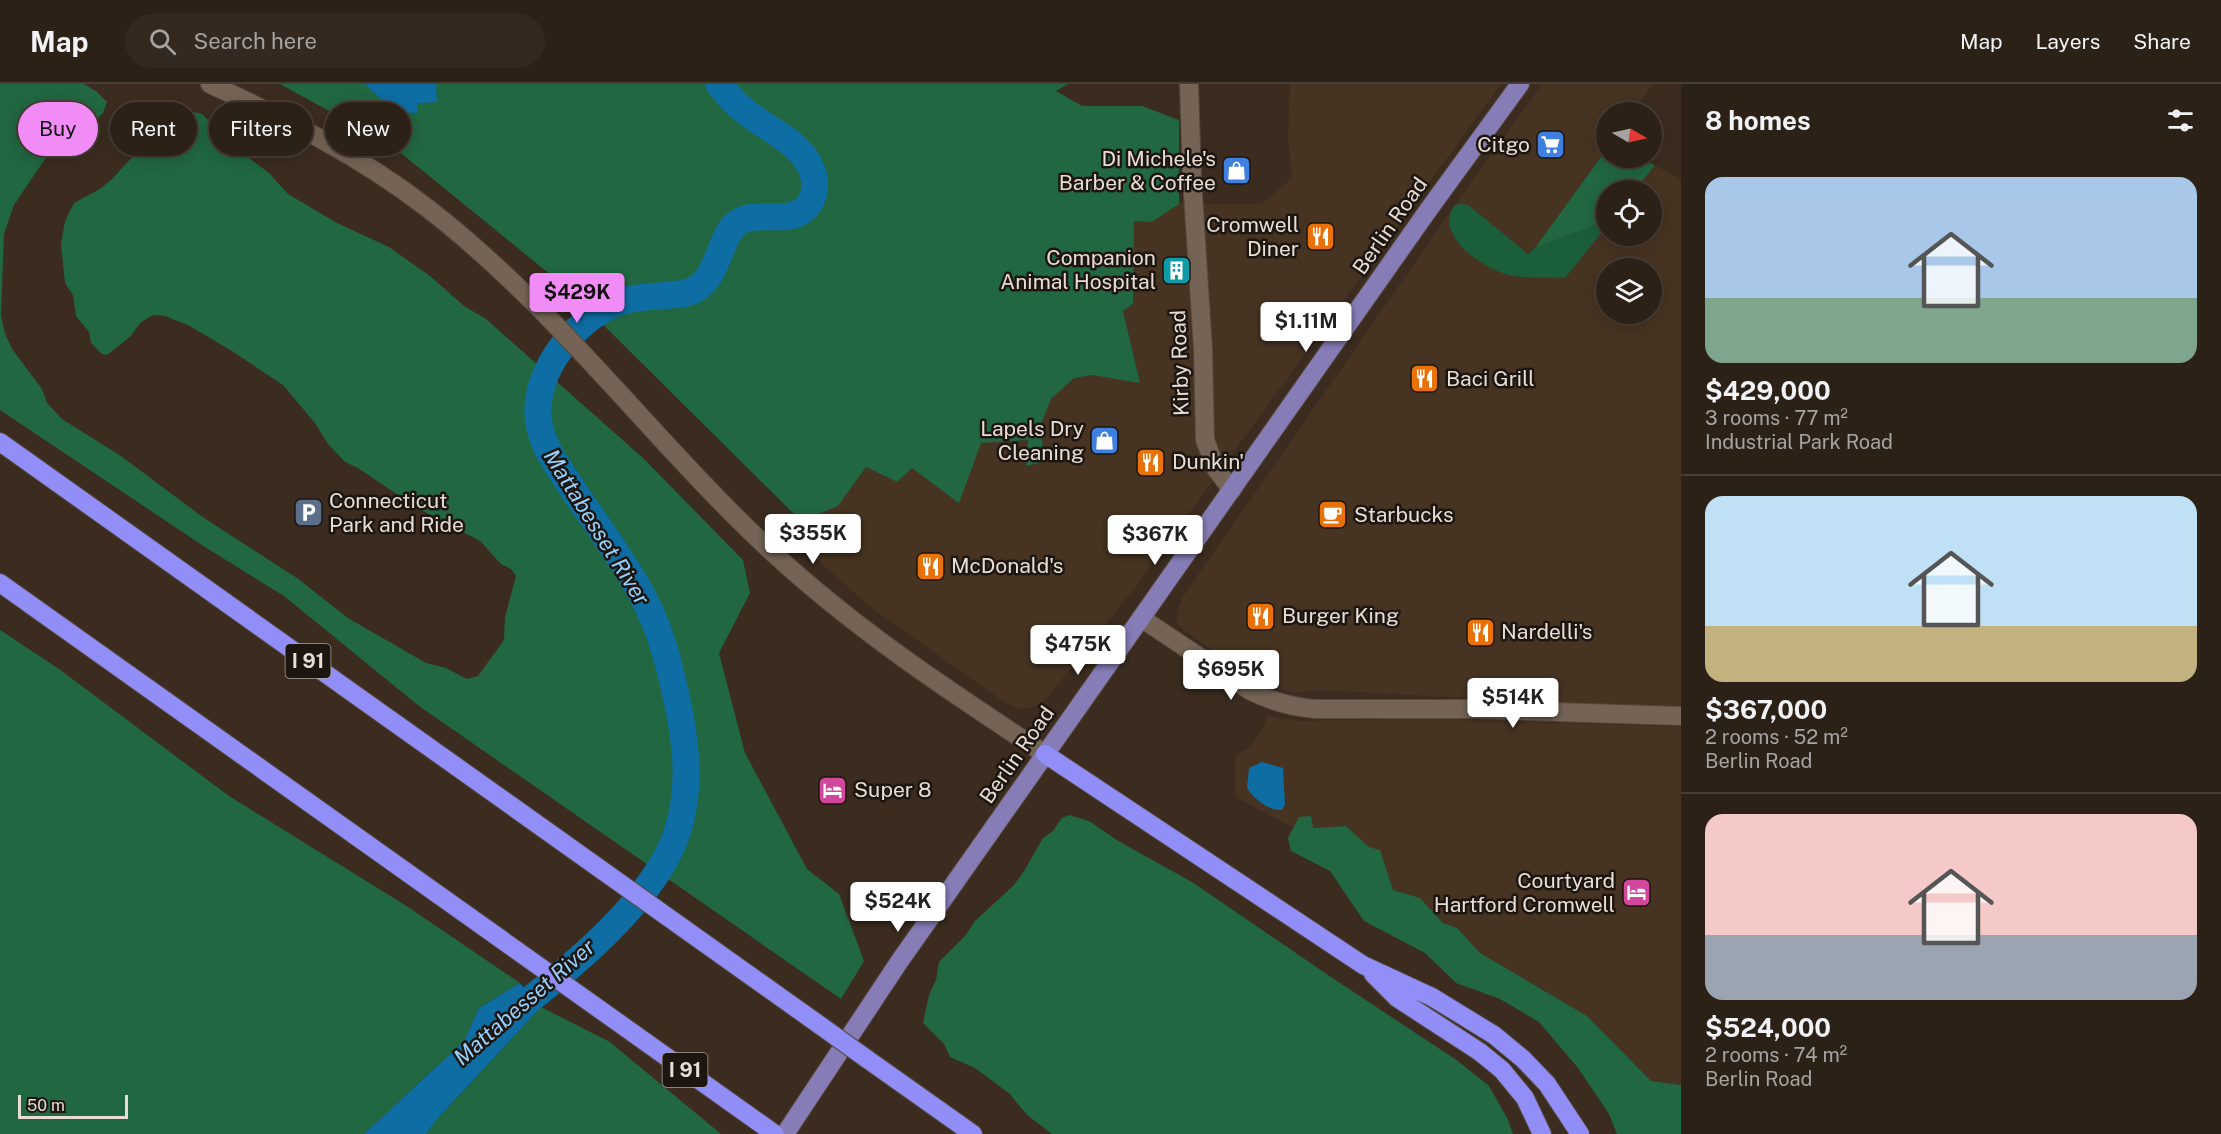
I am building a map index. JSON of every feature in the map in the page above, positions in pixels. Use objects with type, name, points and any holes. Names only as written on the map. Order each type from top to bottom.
[{"type":"highway","name":"I 91","points":[[0,442],[971,1132]]},
{"type":"highway","name":"I 91","points":[[0,583],[775,1134]]},
{"type":"highway","points":[[1045,754],[1363,965],[1432,997],[1504,1043],[1547,1084],[1580,1134]]},
{"type":"highway","points":[[1363,965],[1397,998],[1480,1052],[1502,1070],[1525,1098],[1542,1134]]},
{"type":"main road","name":"Berlin Road","points":[[785,1134],[893,971],[1429,208],[1520,84]]},
{"type":"street","points":[[210,84],[288,120],[380,173],[453,229],[537,308],[753,534],[825,599],[918,669],[1045,754]]},
{"type":"street","name":"Kirby Road","points":[[1189,84],[1192,178],[1203,349],[1205,440],[1216,469],[1232,489]]},
{"type":"street","points":[[1141,618],[1249,690],[1268,699],[1296,707],[1466,709],[1681,716]]},
{"type":"shaded area","points":[[1290,84],[1501,84],[1137,585],[1047,698],[1034,707],[1018,709],[1003,701],[873,609],[790,536],[801,521],[838,506],[866,467],[897,482],[912,467],[981,443],[1028,440],[1044,462],[1041,424],[1051,399],[1074,378],[1092,375],[1139,382],[1123,311],[1133,304],[1134,220],[1152,222],[1179,204],[1261,204],[1292,178],[1288,136]]},
{"type":"shaded area","points":[[1542,84],[1653,84],[1640,102],[1596,102],[1596,164],[1536,247],[1596,225],[1596,246],[1662,246],[1662,180],[1643,180],[1653,168],[1661,168],[1681,179],[1681,709],[1317,690],[1295,693],[1260,683],[1185,631],[1178,624],[1177,613],[1182,598],[1455,205]]},
{"type":"shaded area","points":[[1267,716],[1299,721],[1434,718],[1681,727],[1681,1085],[1651,1081],[1589,1018],[1480,953],[1457,928],[1443,923],[1420,898],[1393,890],[1380,851],[1369,847],[1346,826],[1312,828],[1311,817],[1299,818],[1294,828],[1235,797],[1235,758],[1250,747],[1264,726]]},
{"type":"green space","points":[[0,84],[84,84],[107,102],[103,113],[98,118],[98,102],[18,102],[18,156],[48,156],[14,205],[4,234],[1,316],[5,334],[12,349],[42,389],[47,403],[62,419],[121,456],[204,518],[297,578],[348,618],[426,663],[446,668],[467,679],[478,676],[504,640],[505,617],[516,576],[511,569],[501,564],[480,541],[414,506],[358,468],[345,462],[328,444],[315,423],[283,385],[188,325],[165,316],[153,315],[140,323],[131,336],[107,355],[102,354],[91,343],[89,332],[76,316],[73,295],[65,283],[61,244],[65,221],[74,203],[100,189],[133,156],[197,156],[197,113],[202,114],[209,121],[209,156],[246,156],[269,173],[288,194],[337,223],[389,247],[430,276],[464,306],[486,319],[643,458],[743,560],[750,593],[719,653],[745,753],[807,869],[839,894],[864,961],[841,999],[419,706],[284,596],[205,547],[0,410]]},
{"type":"green space","points":[[280,84],[1068,84],[1056,91],[1082,106],[1142,106],[1179,120],[1179,204],[1152,222],[1134,221],[1133,304],[1123,311],[1140,383],[1092,375],[1074,378],[1051,399],[1041,424],[1044,462],[1026,466],[1028,440],[981,443],[959,503],[912,468],[897,482],[866,467],[838,506],[801,521],[562,284],[405,156],[411,156],[411,102],[325,102],[325,109]]},
{"type":"green space","points":[[1596,164],[1596,168],[1653,168],[1643,180],[1596,180],[1596,225],[1535,248]]},
{"type":"green space","points":[[1455,205],[1468,205],[1528,254],[1535,248],[1596,225],[1596,239],[1565,278],[1509,275],[1486,266],[1474,258],[1455,238],[1450,227],[1450,216]]},
{"type":"green space","points":[[0,630],[59,669],[229,796],[405,905],[520,983],[479,1008],[464,1041],[364,1134],[0,1134]]},
{"type":"green space","points":[[1069,815],[1089,821],[1120,842],[1192,882],[1458,1061],[1489,1086],[1513,1134],[1052,1134],[1027,1115],[1010,1094],[975,1068],[950,1057],[944,1044],[923,1023],[939,962],[965,936],[975,921],[1014,885],[1043,838],[1053,831],[1062,818]]},
{"type":"green space","points":[[1311,816],[1313,828],[1346,826],[1369,847],[1380,850],[1393,890],[1420,898],[1443,923],[1457,928],[1480,953],[1587,1016],[1651,1081],[1681,1085],[1681,1134],[1617,1134],[1609,1114],[1578,1068],[1539,1022],[1500,999],[1456,983],[1425,953],[1364,921],[1330,871],[1291,851],[1288,838],[1299,817]]},
{"type":"green space","points":[[541,1007],[610,1042],[721,1134],[426,1134],[438,1118]]},
{"type":"water","points":[[365,84],[436,84],[437,102],[418,103],[417,113],[411,113],[411,102],[384,102]]},
{"type":"water","points":[[1262,762],[1283,768],[1285,804],[1282,810],[1272,809],[1262,804],[1247,788],[1249,768]]},
{"type":"water","points":[[520,983],[541,1007],[438,1118],[426,1134],[364,1134],[464,1041],[479,1008]]},
{"type":"waterway","name":"Mattabesset River","points":[[505,1019],[581,957],[631,907],[652,881],[668,854],[683,810],[686,779],[683,732],[671,673],[660,635],[632,578],[549,452],[540,431],[538,409],[540,392],[554,358],[565,343],[592,317],[607,307],[623,301],[680,294],[694,290],[710,274],[728,233],[734,226],[750,218],[796,215],[803,211],[811,201],[815,181],[804,156],[787,140],[743,110],[719,84]]},
{"type":"place","name":"Citgo","points":[[1551,145]]},
{"type":"place","name":"Di Michele's Barber & Coffee","points":[[1237,171]]},
{"type":"place","name":"Cromwell Diner","points":[[1320,237]]},
{"type":"place","name":"Companion Animal Hospital","points":[[1177,270]]},
{"type":"place","name":"Baci Grill","points":[[1425,379]]},
{"type":"place","name":"Lapels Dry Cleaning","points":[[1105,441]]},
{"type":"place","name":"Dunkin'","points":[[1151,462]]},
{"type":"place","name":"Connecticut Park and Ride","points":[[308,513]]},
{"type":"place","name":"Starbucks","points":[[1333,515]]},
{"type":"place","name":"McDonald's","points":[[930,566]]},
{"type":"place","name":"Burger King","points":[[1261,616]]},
{"type":"place","name":"Nardelli's","points":[[1480,632]]},
{"type":"place","name":"Super 8","points":[[833,790]]},
{"type":"place","name":"Courtyard Hartford Cromwell","points":[[1636,893]]}]
